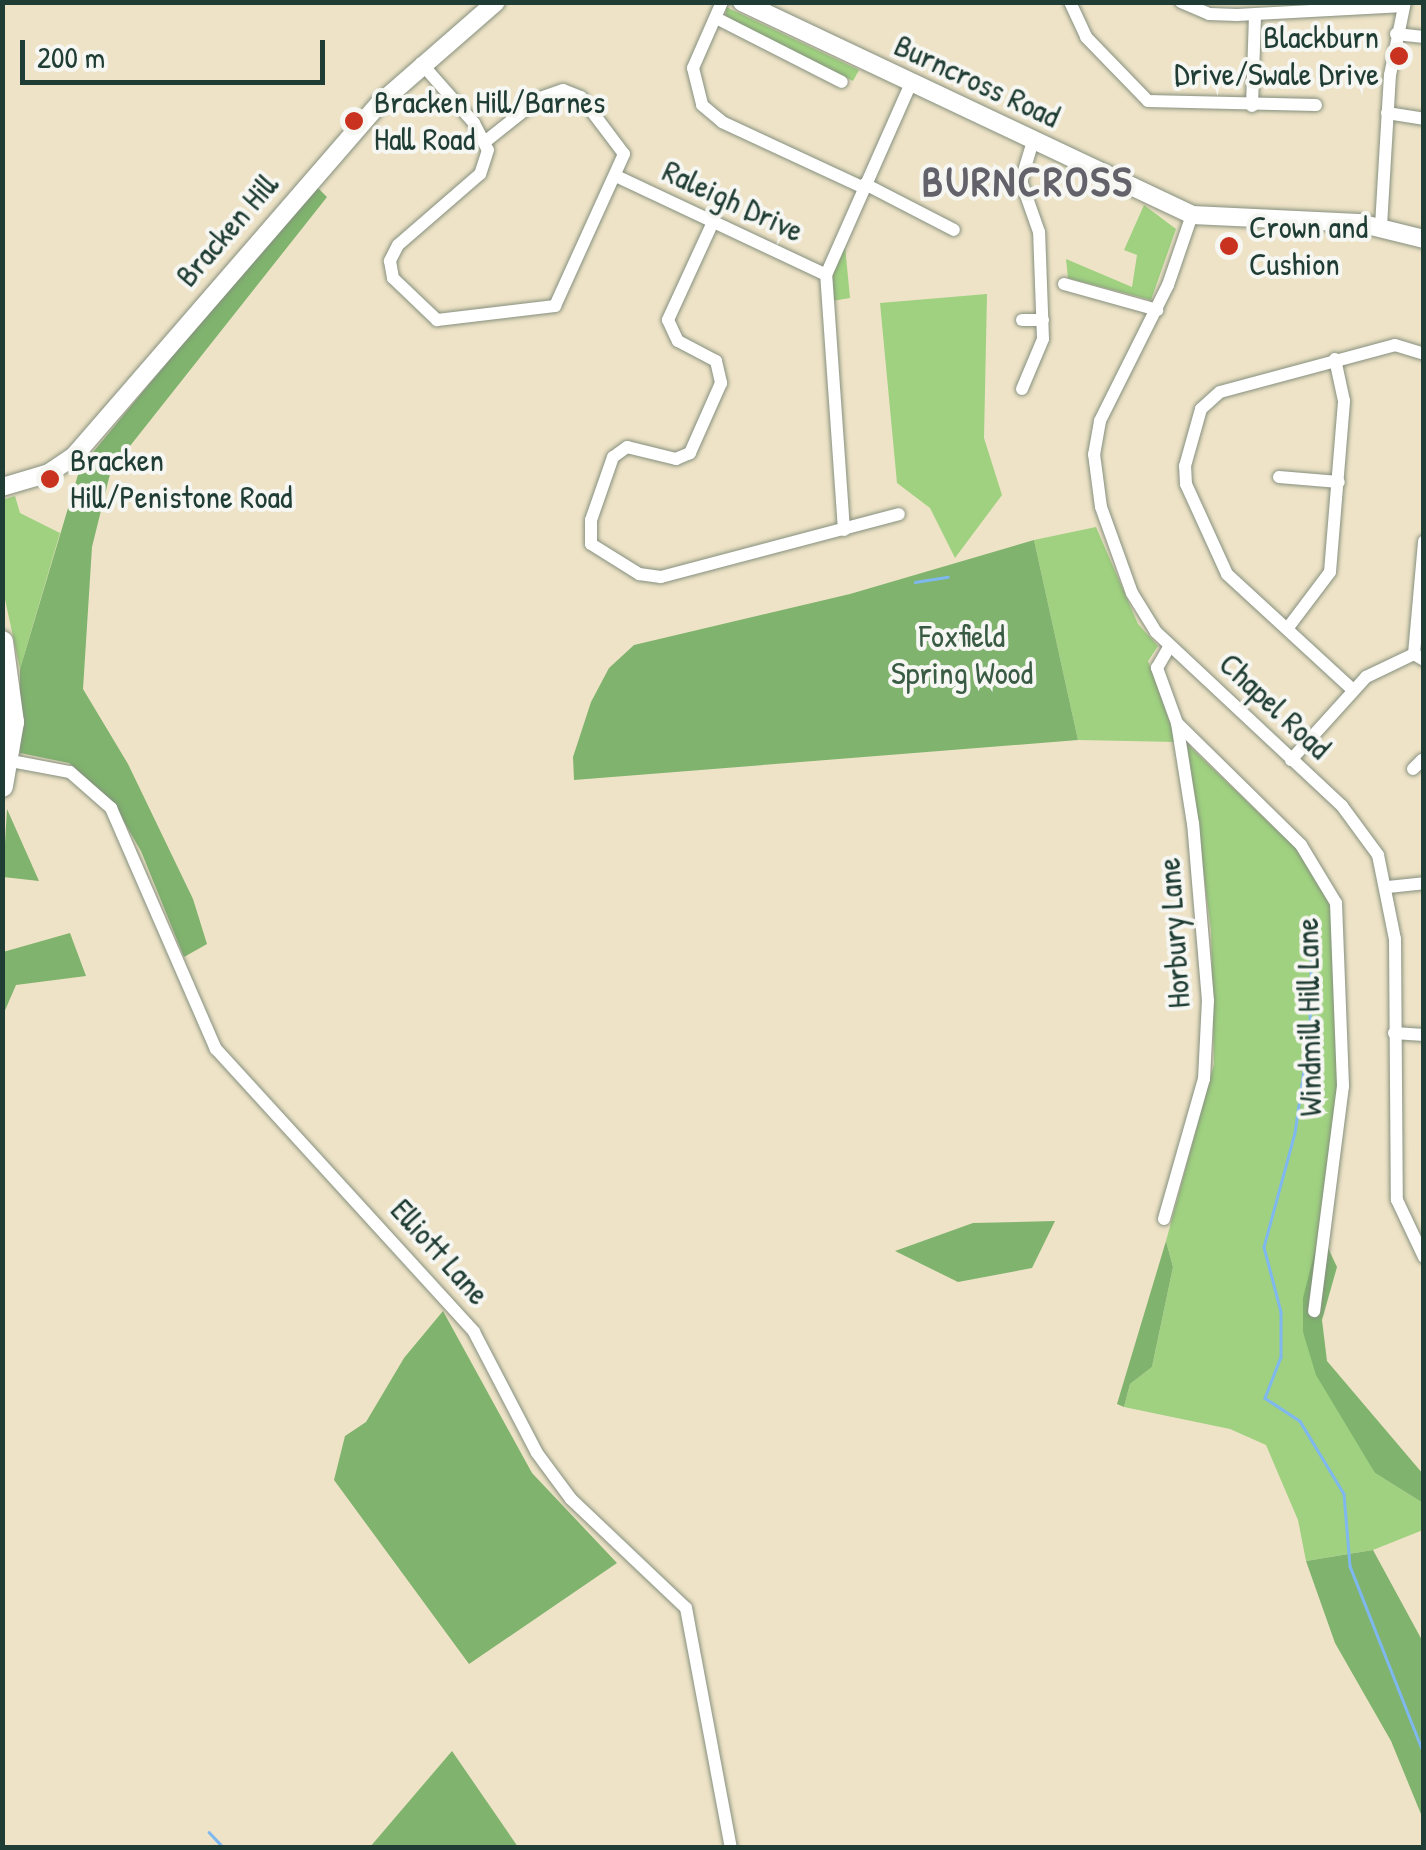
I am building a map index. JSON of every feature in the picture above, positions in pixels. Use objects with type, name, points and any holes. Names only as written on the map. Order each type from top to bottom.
[{"type":"highway","points":[[2,642],[11,690],[10,761],[2,786]]},
{"type":"main road","name":"Bracken Hill","points":[[2,487],[49,473],[74,456],[276,219],[421,63],[496,2]]},
{"type":"main road","name":"Burncross Road","points":[[742,2],[1192,215],[1381,226],[1424,239]]},
{"type":"street","points":[[722,2],[693,68],[696,92],[710,115],[954,230]]},
{"type":"street","points":[[1070,2],[1086,37],[1148,101],[1316,105]]},
{"type":"street","points":[[1181,2],[1208,14],[1255,14],[1280,7],[1404,4],[1396,34],[1387,113],[1381,226]]},
{"type":"street","points":[[1252,106],[1255,14]]},
{"type":"street","points":[[716,18],[842,82]]},
{"type":"street","points":[[1396,34],[1424,37]]},
{"type":"street","points":[[421,63],[486,141]]},
{"type":"street","points":[[844,530],[826,275],[910,83]]},
{"type":"street","points":[[572,92],[620,142],[624,154],[555,306],[437,320],[393,278],[390,261],[398,246],[480,174],[486,141],[540,98],[572,92]]},
{"type":"street","points":[[1387,113],[1424,119]]},
{"type":"street","points":[[1022,389],[1041,348],[1043,320],[1039,232],[1021,181],[1034,142]]},
{"type":"street","name":"Raleigh Drive","points":[[616,176],[826,275]]},
{"type":"street","name":"Chapel Road","points":[[1192,215],[1156,310],[1106,401],[1094,454],[1101,507],[1143,613],[1169,647],[1356,821],[1388,887],[1396,1200],[1422,1250]]},
{"type":"street","points":[[713,222],[668,320],[678,341],[716,361],[721,383],[690,453],[676,458],[627,448],[613,457],[592,520],[591,544],[638,574],[661,577],[899,514]]},
{"type":"street","points":[[1063,269],[1064,288],[1156,310]]},
{"type":"street","points":[[1022,320],[1043,320]]},
{"type":"street","points":[[1353,690],[1218,562],[1184,466],[1198,416],[1214,396],[1395,346],[1424,354]]},
{"type":"street","points":[[1287,630],[1328,580],[1344,401],[1336,360]]},
{"type":"street","points":[[1279,477],[1339,482]]},
{"type":"street","points":[[1291,760],[1353,690],[1381,666],[1419,657],[1424,541]]},
{"type":"street","name":"Horbury Lane","points":[[1164,1219],[1207,1062],[1206,923],[1177,723],[1157,668],[1169,647]]},
{"type":"street","name":"Windmill Hill Lane","points":[[1177,723],[1314,860],[1336,904],[1342,1086],[1314,1311]]},
{"type":"street","name":"Elliott Lane","points":[[10,761],[70,772],[111,808],[216,1049],[458,1312],[493,1362],[537,1453],[572,1499],[686,1608],[731,1848]]},
{"type":"street","points":[[1388,887],[1424,884]]},
{"type":"street","points":[[1394,1033],[1424,1035]]},
{"type":"green space","points":[[726,7],[859,70],[853,81],[726,18]]},
{"type":"green space","points":[[314,184],[327,197],[111,470],[92,547],[83,689],[128,764],[193,899],[207,944],[184,957],[141,851],[113,803],[69,763],[20,753],[20,669],[80,468]]},
{"type":"green space","points":[[1144,205],[1176,229],[1151,300],[1068,278],[1066,259],[1132,287],[1137,255],[1124,250]]},
{"type":"green space","points":[[845,246],[850,298],[832,301],[830,278]]},
{"type":"green space","points":[[987,294],[984,438],[1002,495],[955,558],[930,508],[897,483],[880,303]]},
{"type":"green space","points":[[15,496],[20,513],[60,533],[20,669],[3,590],[2,500]]},
{"type":"green space","points":[[1096,527],[1138,624],[1158,646],[1148,661],[1177,742],[1078,740],[1034,540]]},
{"type":"green space","name":"Foxfield Spring Wood","points":[[1034,540],[1078,740],[574,780],[573,757],[591,702],[609,668],[634,645],[850,594]]},
{"type":"green space","points":[[1187,744],[1307,859],[1333,911],[1338,1085],[1327,1203],[1303,1332],[1375,1473],[1423,1503],[1423,1530],[1373,1550],[1306,1561],[1298,1520],[1266,1445],[1230,1429],[1124,1407],[1130,1384],[1152,1367],[1173,1267],[1166,1241],[1214,1064],[1211,930]]},
{"type":"green space","points":[[7,809],[39,881],[3,877]]},
{"type":"green space","points":[[70,933],[86,976],[16,985],[3,1015],[3,952]]},
{"type":"green space","points":[[1055,1221],[1032,1268],[958,1282],[895,1251],[973,1223]]},
{"type":"green space","points":[[1320,1231],[1337,1267],[1322,1320],[1327,1361],[1423,1474],[1423,1503],[1375,1473],[1316,1375],[1303,1332],[1303,1298]]},
{"type":"green space","points":[[1166,1241],[1173,1267],[1152,1367],[1130,1384],[1124,1407],[1117,1404]]},
{"type":"green space","points":[[443,1311],[532,1473],[617,1563],[469,1664],[334,1480],[345,1436],[366,1422],[404,1358]]},
{"type":"green space","points":[[1373,1550],[1423,1642],[1423,1819],[1391,1741],[1335,1643],[1306,1561]]},
{"type":"green space","points":[[452,1751],[518,1847],[370,1847]]},
{"type":"waterway","points":[[915,582],[948,577]]},
{"type":"waterway","points":[[1312,934],[1310,1028],[1295,1133],[1264,1247],[1281,1312],[1281,1357],[1265,1398],[1300,1421],[1344,1494],[1350,1566],[1424,1754]]},
{"type":"waterway","points":[[209,1832],[224,1848]]},
{"type":"place","name":"Blackburn Drive/Swale Drive","points":[[1399,56]]},
{"type":"place","name":"Bracken Hill/Barnes Hall Road","points":[[354,121]]},
{"type":"place","name":"Crown and Cushion","points":[[1229,246]]},
{"type":"place","name":"Bracken Hill/Penistone Road","points":[[50,479]]},
{"type":"district","name":"BURNCROSS","points":[[1028,181]]}]
